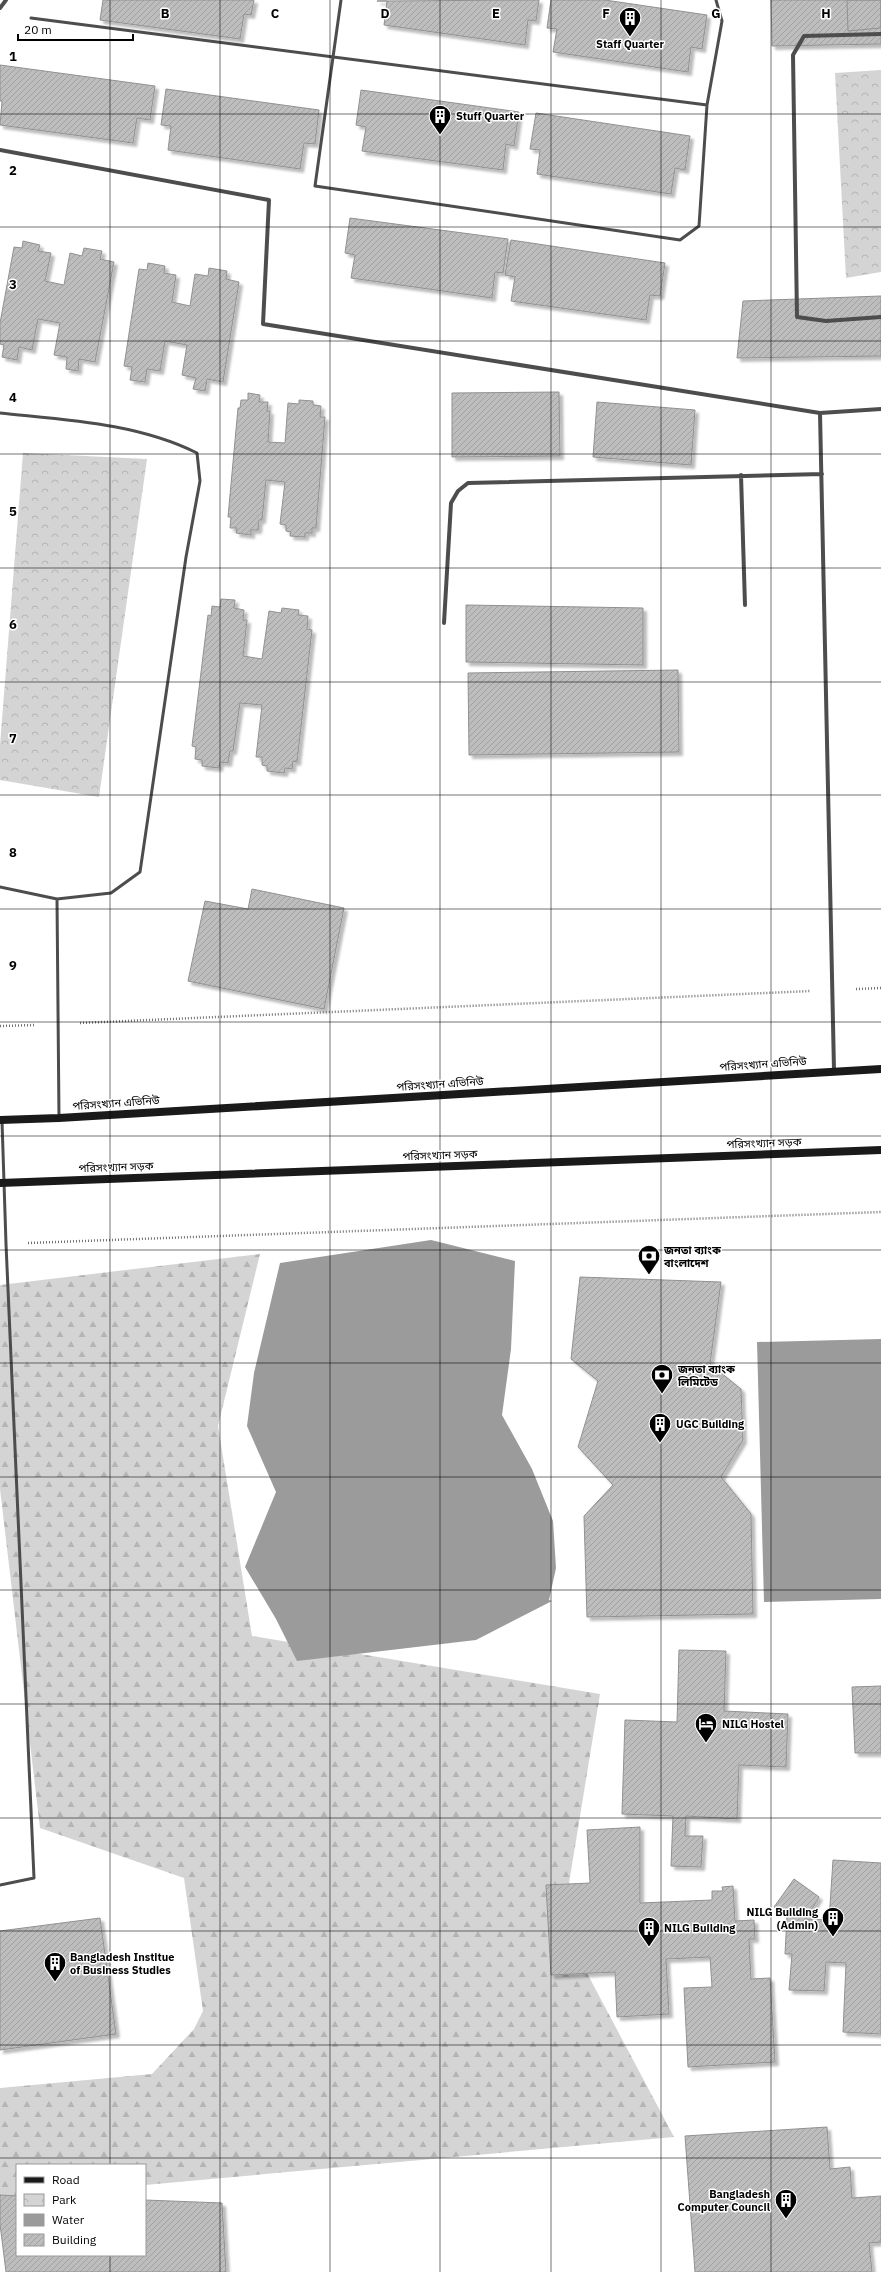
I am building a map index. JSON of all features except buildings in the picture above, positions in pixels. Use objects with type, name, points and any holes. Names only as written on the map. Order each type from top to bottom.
[{"type":"street","points":[[0,8],[6,0]]},
{"type":"street","points":[[881,34],[804,36],[793,55],[797,317],[826,321],[881,318]]},
{"type":"street","points":[[0,150],[269,200],[263,324],[820,413],[881,409]]},
{"type":"street","points":[[820,413],[834,1070]]},
{"type":"street","points":[[444,622],[451,503],[458,491],[468,484],[741,475],[822,474]]},
{"type":"street","points":[[741,475],[745,606]]},
{"type":"street","name":"পরিসংখ্যান এভিনিউ","points":[[1,1120],[59,1118],[834,1070],[881,1069]]},
{"type":"street","name":"পরিসংখ্যান সড়ক","points":[[2,1183],[881,1150]]},
{"type":"lane","points":[[341,0],[315,186],[680,240],[699,226],[707,104],[722,20],[716,0]]},
{"type":"lane","points":[[31,18],[707,104]]},
{"type":"lane","points":[[0,413],[85,422],[170,440],[197,453],[200,481],[186,557],[140,872],[111,893],[57,900],[0,887]]},
{"type":"lane","points":[[57,900],[59,1118]]},
{"type":"lane","points":[[0,1885],[34,1878],[2,1183],[1,1120]]},
{"type":"path","points":[[0,1026],[881,988]]},
{"type":"path","points":[[6,1244],[881,1212]]},
{"type":"green space","points":[[881,70],[881,272],[846,278],[835,73]]},
{"type":"green space","points":[[23,453],[147,459],[99,797],[0,780],[0,745]]},
{"type":"green space","points":[[260,1254],[218,1426],[252,1636],[600,1694],[562,1926],[674,2137],[146,2185],[146,2164],[16,2164],[16,2197],[0,2198],[0,2088],[152,2074],[194,2029],[203,2011],[184,1878],[40,1828],[0,1489],[0,1285]]},
{"type":"water","points":[[431,1240],[515,1261],[511,1349],[502,1415],[532,1469],[553,1521],[556,1568],[549,1600],[552,1601],[476,1640],[297,1661],[276,1619],[245,1567],[276,1492],[247,1426],[254,1373],[280,1263]]},
{"type":"water","points":[[881,1339],[881,1599],[764,1602],[757,1342]]},
{"type":"place","name":"Staff Quarter","points":[[630,38]]},
{"type":"place","name":"Stuff Quarter","points":[[440,136]]},
{"type":"place","name":"জনতা ব্যাংক বাংলাদেশ","points":[[649,1276]]},
{"type":"place","name":"জনতা ব্যাংক লিমিটেড","points":[[662,1394]]},
{"type":"place","name":"UGC Building","points":[[660,1444]]},
{"type":"place","name":"NILG Hostel","points":[[706,1744]]},
{"type":"place","name":"NILG Building (Admin)","points":[[833,1938]]},
{"type":"place","name":"NILG Building","points":[[649,1948]]},
{"type":"place","name":"Bangladesh Institue of Business Studies","points":[[55,1982]]},
{"type":"place","name":"Bangladesh Computer Council","points":[[786,2220]]}]
